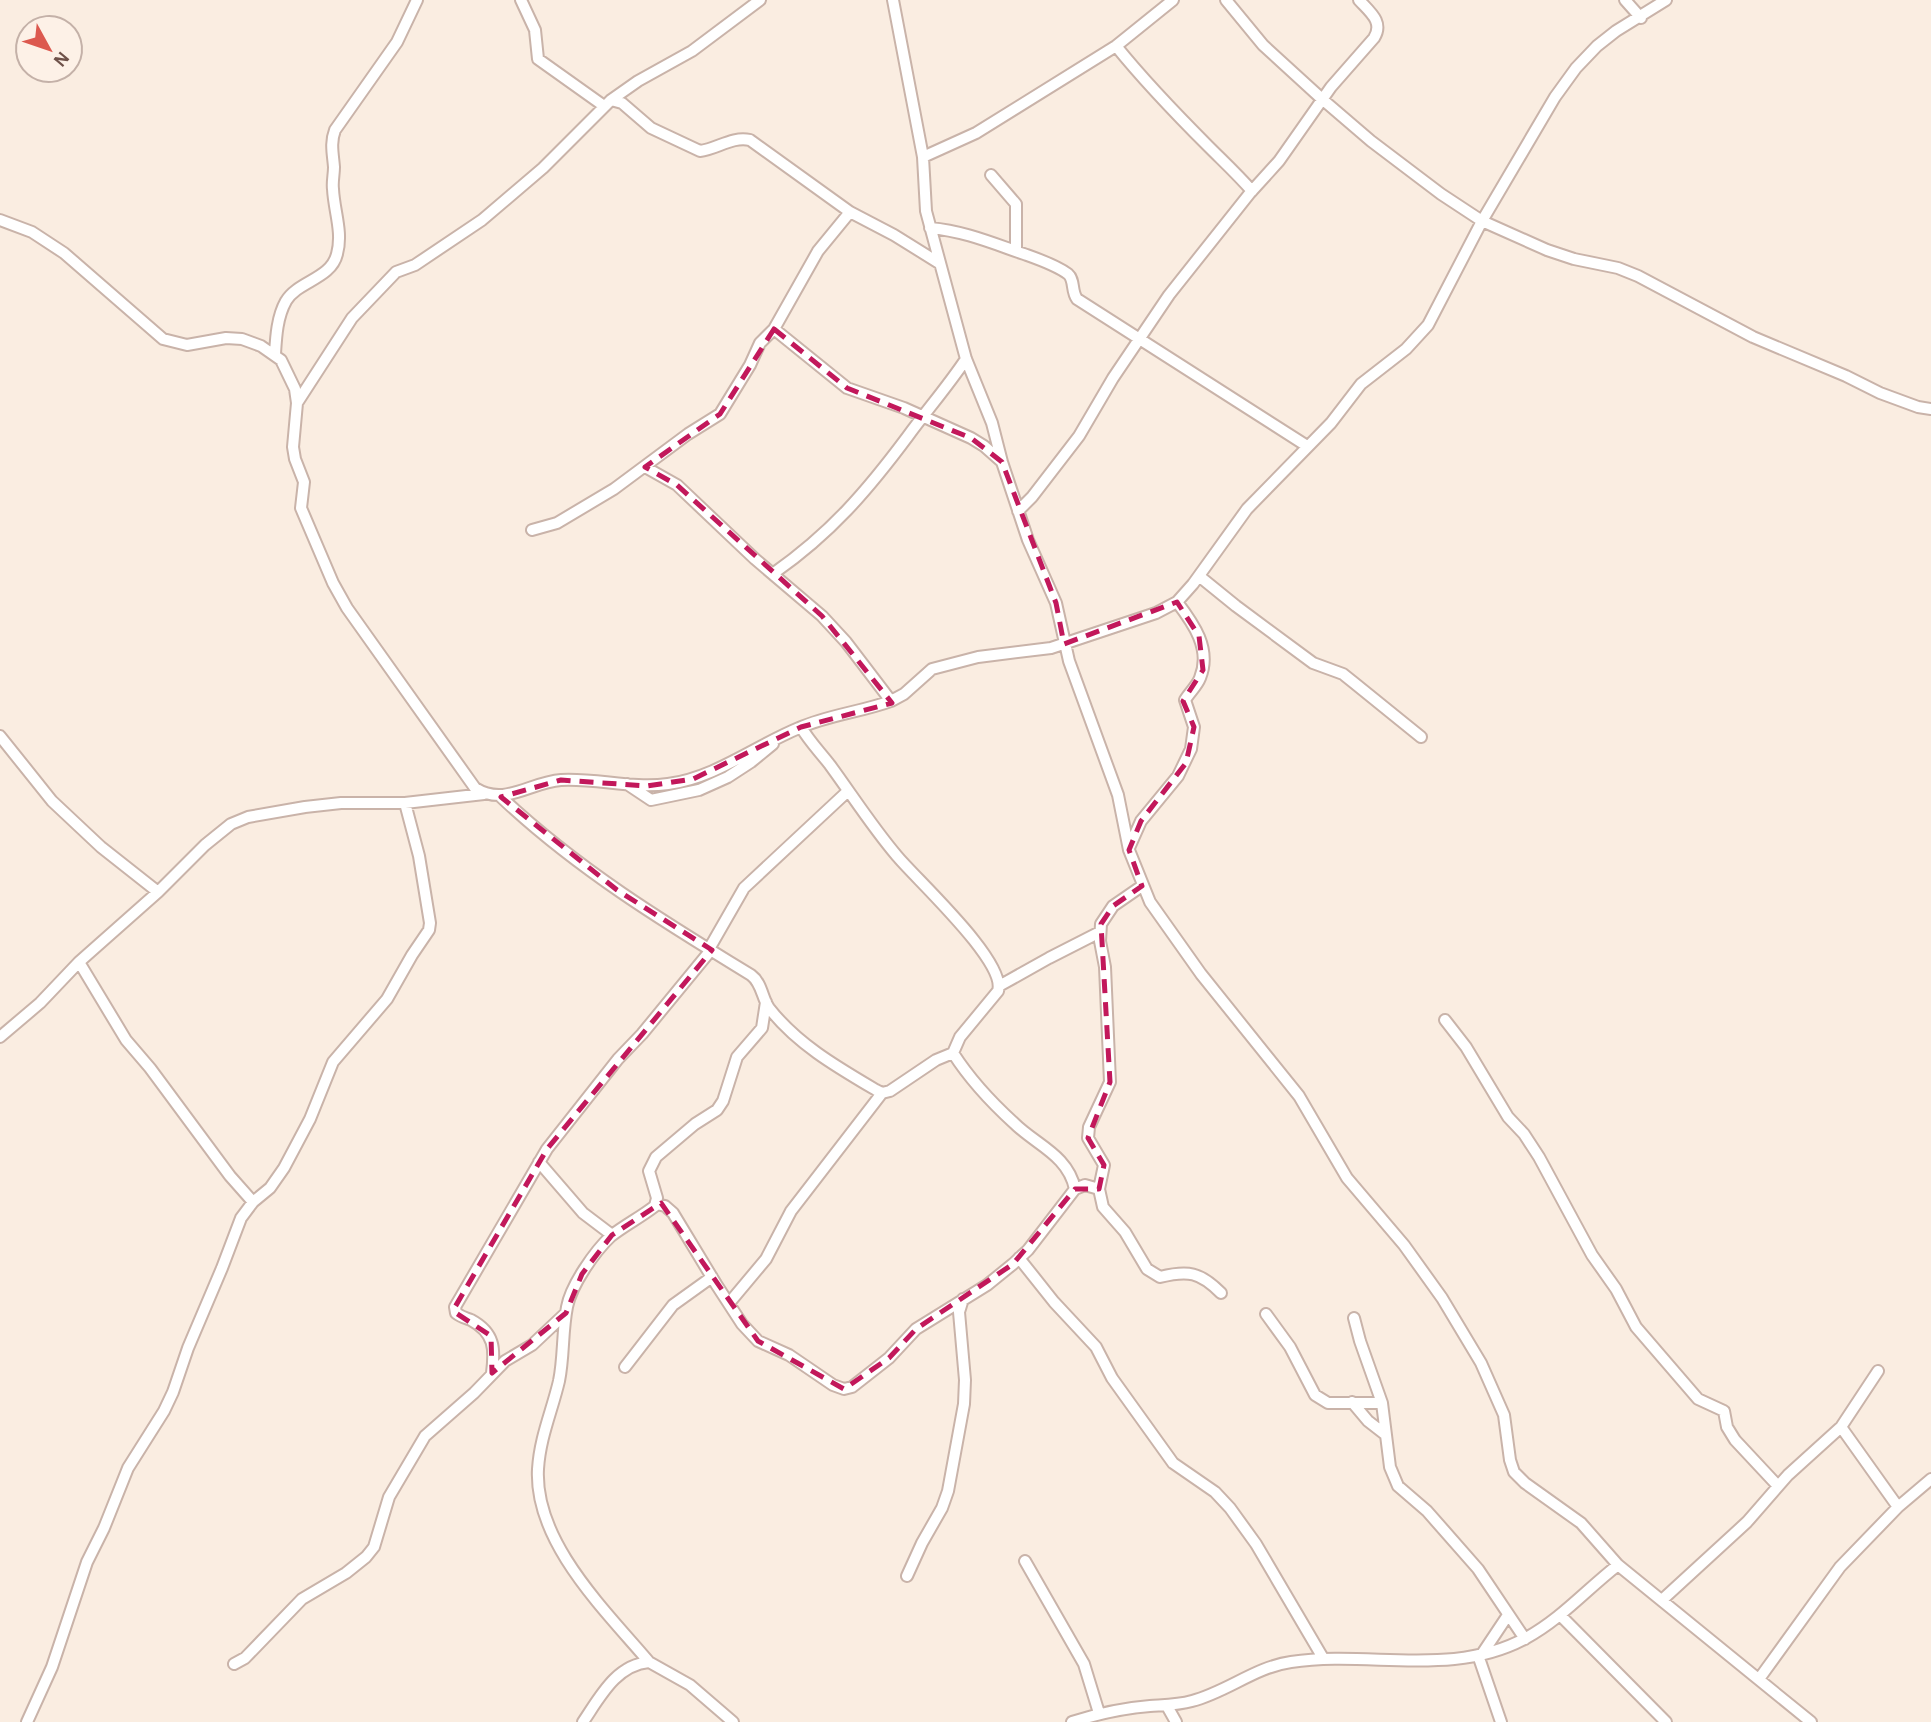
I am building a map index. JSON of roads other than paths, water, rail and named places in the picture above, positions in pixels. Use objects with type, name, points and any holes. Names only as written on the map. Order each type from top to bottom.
[{"type":"street","points":[[275,355],[276,335],[286,301],[292,293],[331,266],[338,253],[339,233],[332,187],[331,140],[335,130],[397,42],[417,0]]},
{"type":"street","points":[[521,0],[535,30],[538,59],[608,103],[622,103],[651,128],[700,150],[730,141],[750,140],[850,212],[939,263]]},
{"type":"street","points":[[297,403],[352,318],[384,282],[482,220],[543,168],[608,103],[638,81],[692,51],[761,0]]},
{"type":"street","points":[[893,0],[923,157],[926,211],[966,359],[992,423],[1028,540],[1056,603],[1064,644],[1118,795],[1129,850],[1150,902],[1201,975],[1299,1096],[1347,1178],[1404,1245],[1443,1298],[1481,1363],[1504,1415],[1514,1472],[1525,1483],[1581,1522],[1618,1564],[1759,1679],[1803,1720]]},
{"type":"street","points":[[923,157],[976,133],[1116,46],[1173,0]]},
{"type":"street","points":[[1226,0],[1263,45],[1322,99],[1417,177],[1482,221],[1547,250],[1618,268],[1638,276],[1753,337],[1880,393],[1931,409]]},
{"type":"street","points":[[1018,511],[1079,436],[1113,378],[1169,295],[1279,161],[1322,99],[1378,32],[1377,20],[1359,0]]},
{"type":"street","points":[[1625,0],[1641,18]]},
{"type":"street","points":[[0,1037],[40,1003],[79,962],[158,892],[205,845],[239,820],[329,804],[405,803],[484,794],[501,797],[545,782],[561,780],[647,786],[693,779],[719,769],[758,746],[801,727],[891,701],[904,694],[927,671],[937,667],[978,657],[1040,650],[1064,644],[1156,613],[1177,601],[1199,576],[1247,509],[1331,423],[1361,384],[1419,337],[1441,301],[1482,221],[1555,97],[1576,68],[1616,31],[1667,0]]},
{"type":"street","points":[[1116,46],[1149,86],[1230,165],[1252,191]]},
{"type":"street","points":[[990,175],[1016,204],[1016,251]]},
{"type":"street","points":[[532,530],[557,523],[645,467],[688,434],[720,414],[760,343],[774,329],[818,251],[850,212]]},
{"type":"street","points":[[0,220],[32,232],[65,253],[163,339],[187,345],[226,338],[242,339],[275,355],[287,367],[297,403],[293,447],[304,482],[301,508],[332,583],[442,744],[475,788],[484,794]]},
{"type":"street","points":[[930,228],[972,234],[1044,261],[1068,274],[1077,299],[1307,446]]},
{"type":"street","points":[[774,329],[847,388],[925,417],[984,446],[1002,462]]},
{"type":"street","points":[[774,573],[840,519],[881,473],[966,359]]},
{"type":"street","points":[[645,467],[677,485],[817,611],[891,701]]},
{"type":"street","points":[[1199,576],[1313,663],[1343,674],[1421,737]]},
{"type":"street","points":[[1129,850],[1142,821],[1178,776],[1192,749],[1194,727],[1185,701],[1200,679],[1203,654],[1194,625],[1177,601]]},
{"type":"street","points":[[801,727],[810,743],[896,855],[968,933],[995,969],[999,986]]},
{"type":"street","points":[[0,736],[52,801],[101,847],[158,892]]},
{"type":"street","points":[[492,1373],[494,1353],[491,1336],[474,1322],[456,1313],[455,1307],[539,1162],[582,1104],[710,949],[744,888],[848,791]]},
{"type":"street","points":[[501,797],[529,824],[617,890],[756,979],[766,1002],[801,1041],[882,1093]]},
{"type":"street","points":[[27,1722],[52,1667],[86,1562],[104,1528],[128,1468],[169,1402],[241,1218],[285,1168],[310,1119],[333,1062],[387,999],[429,930],[419,856],[405,803]]},
{"type":"street","points":[[1142,886],[1113,906],[1105,915],[1100,932],[1105,967],[1110,1082],[1092,1119],[1088,1138],[1104,1165],[1099,1189],[1102,1207],[1125,1232],[1152,1273],[1160,1277],[1178,1273],[1198,1274],[1221,1293]]},
{"type":"street","points":[[730,1302],[766,1259],[791,1211],[882,1093],[890,1091],[936,1060],[953,1053],[960,1037],[990,1002],[999,986],[1100,932]]},
{"type":"street","points":[[79,962],[126,1040],[253,1202]]},
{"type":"street","points":[[657,1204],[649,1175],[651,1165],[656,1157],[695,1124],[718,1110],[737,1057],[762,1028],[766,1002]]},
{"type":"street","points":[[1445,1020],[1466,1047],[1508,1117],[1524,1134],[1539,1157],[1592,1255],[1616,1289],[1636,1327],[1698,1399],[1724,1410],[1727,1427],[1735,1440],[1778,1486]]},
{"type":"street","points":[[953,1053],[1003,1113],[1064,1165],[1070,1173],[1075,1189]]},
{"type":"street","points":[[539,1162],[583,1213],[612,1236]]},
{"type":"street","points":[[733,1722],[690,1685],[649,1662],[585,1586],[558,1547],[548,1522],[538,1472],[540,1450],[558,1382],[566,1314],[582,1274],[612,1236],[657,1204],[665,1206],[673,1213],[742,1324],[758,1341],[789,1355],[833,1385],[844,1389],[852,1387],[889,1358],[916,1329],[987,1285],[1019,1258],[1075,1189],[1085,1185],[1099,1189]]},
{"type":"street","points":[[1019,1258],[1054,1302],[1096,1347],[1112,1378],[1173,1463],[1215,1492],[1230,1508],[1256,1544],[1323,1658]]},
{"type":"street","points":[[625,1367],[673,1305],[712,1277]]},
{"type":"street","points":[[907,1576],[948,1491],[964,1404],[965,1380],[959,1312],[963,1299]]},
{"type":"street","points":[[234,1664],[245,1658],[302,1599],[346,1573],[370,1553],[379,1534],[389,1497],[420,1443],[505,1360],[538,1340],[566,1314]]},
{"type":"street","points":[[1266,1314],[1290,1347],[1315,1395],[1328,1403],[1382,1404]]},
{"type":"street","points":[[1354,1318],[1382,1404],[1390,1467],[1398,1486],[1449,1534],[1492,1587],[1525,1639]]},
{"type":"street","points":[[1662,1600],[1747,1522],[1788,1475],[1841,1427],[1878,1371]]},
{"type":"street","points":[[1352,1402],[1368,1421],[1386,1435]]},
{"type":"street","points":[[1841,1427],[1898,1507]]},
{"type":"street","points":[[1759,1679],[1840,1567],[1898,1507],[1931,1479]]},
{"type":"street","points":[[1026,1560],[1084,1664],[1099,1713]]},
{"type":"street","points":[[1072,1722],[1099,1713],[1191,1702],[1270,1665],[1323,1658],[1405,1662],[1480,1655],[1525,1639],[1560,1615],[1618,1564]]},
{"type":"street","points":[[1480,1655],[1508,1615]]},
{"type":"street","points":[[1560,1615],[1666,1722]]},
{"type":"street","points":[[1480,1655],[1501,1722]]},
{"type":"street","points":[[583,1722],[618,1674],[628,1666],[649,1662]]},
{"type":"street","points":[[1167,1706],[1175,1722]]}]
